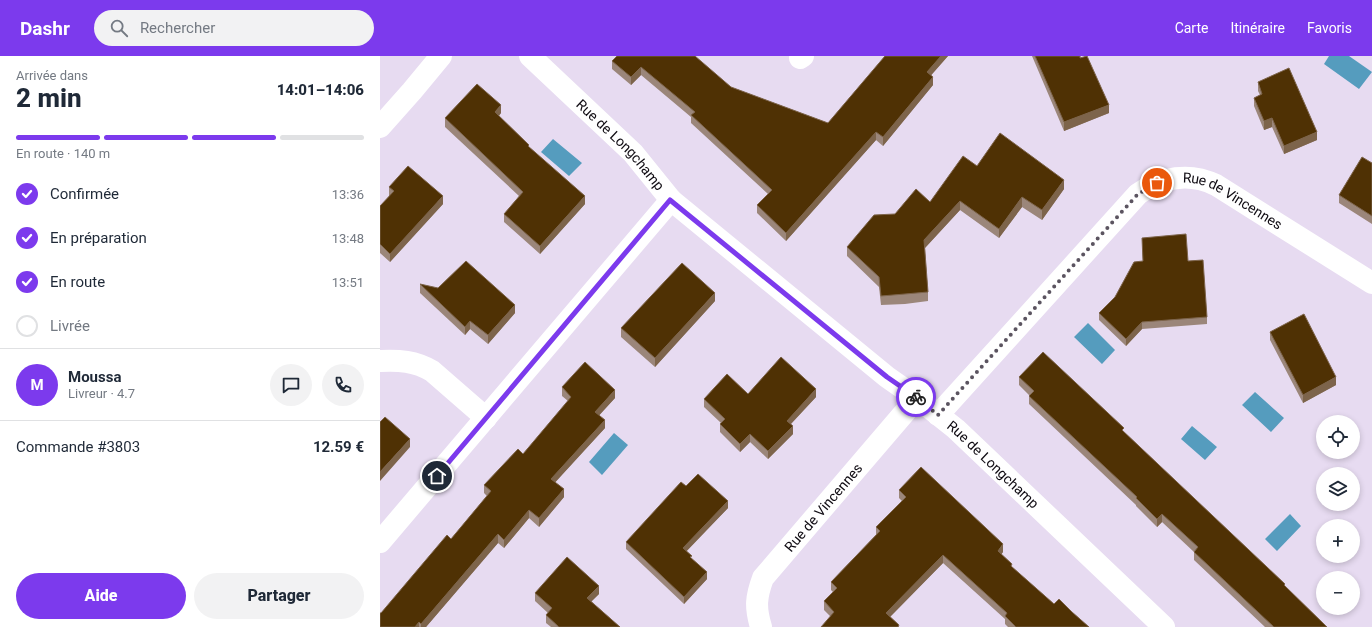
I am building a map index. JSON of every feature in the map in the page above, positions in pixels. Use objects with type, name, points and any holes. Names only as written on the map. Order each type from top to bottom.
[{"type":"street","points":[[380,127],[441,56]]},
{"type":"street","name":"Rue de Longchamp","points":[[530,56],[633,153],[670,200],[887,377],[917,398],[956,429],[1164,627]]},
{"type":"street","name":"Rue de Vincennes","points":[[938,415],[1138,194],[1152,185],[1166,180],[1175,178],[1191,178],[1207,180],[1216,184],[1372,283]]},
{"type":"street","points":[[380,542],[670,200]]},
{"type":"street","points":[[380,361],[396,360],[410,362],[428,368],[486,418]]},
{"type":"street","name":"Rue de Vincennes","points":[[761,627],[757,612],[757,593],[763,578],[917,398]]},
{"type":"water","points":[[1329,56],[1349,56],[1372,72],[1359,89],[1324,64]]},
{"type":"water","points":[[553,139],[582,163],[569,176],[541,152]]},
{"type":"water","points":[[1088,323],[1115,350],[1102,364],[1074,337]]},
{"type":"water","points":[[1255,392],[1284,418],[1271,432],[1242,405]]},
{"type":"water","points":[[1192,426],[1217,447],[1205,460],[1181,439]]},
{"type":"water","points":[[614,433],[628,445],[602,475],[589,462]]},
{"type":"water","points":[[1290,514],[1301,526],[1277,551],[1265,539]]},
{"type":"building","points":[[617,56],[695,56],[731,87],[828,123],[885,56],[941,56],[927,72],[933,77],[883,137],[876,132],[786,233],[757,205],[772,190],[691,115],[695,112],[641,67],[631,77],[612,61]]},
{"type":"building","points":[[1035,56],[1080,56],[1080,58],[1087,56],[1109,105],[1064,122]]},
{"type":"building","points":[[1289,68],[1317,132],[1284,146],[1272,118],[1264,121],[1254,98],[1262,94],[1258,82]]},
{"type":"building","points":[[477,84],[501,105],[495,112],[529,145],[528,146],[585,196],[540,246],[504,214],[523,192],[445,118]]},
{"type":"building","points":[[1000,133],[1064,180],[1042,210],[1022,197],[999,229],[960,201],[924,240],[928,292],[881,296],[879,277],[847,247],[874,215],[895,214],[916,189],[930,202],[963,156],[977,166]]},
{"type":"building","points":[[1362,157],[1372,163],[1372,216],[1339,195]]},
{"type":"building","points":[[408,166],[443,196],[390,254],[380,244],[380,206],[394,191],[389,187]]},
{"type":"building","points":[[1186,234],[1188,261],[1203,260],[1207,317],[1142,322],[1126,339],[1099,313],[1115,297],[1134,262],[1143,261],[1142,238]]},
{"type":"building","points":[[466,261],[515,305],[488,335],[470,321],[465,327],[420,284],[438,288]]},
{"type":"building","points":[[682,263],[715,293],[655,358],[621,328]]},
{"type":"building","points":[[1304,314],[1336,377],[1303,395],[1270,332]]},
{"type":"building","points":[[1043,352],[1124,428],[1122,430],[1285,584],[1284,585],[1327,627],[1274,627],[1194,552],[1198,547],[1162,514],[1157,519],[1136,498],[1137,497],[1029,396],[1034,391],[1019,377]]},
{"type":"building","points":[[781,357],[816,389],[787,421],[793,426],[768,451],[750,434],[740,444],[720,424],[725,419],[704,399],[727,374],[748,394]]},
{"type":"building","points":[[585,362],[615,390],[595,412],[605,420],[551,479],[564,489],[539,518],[529,510],[504,540],[498,534],[421,624],[419,622],[415,627],[380,627],[380,613],[447,535],[451,539],[491,491],[484,485],[518,449],[523,454],[571,397],[562,387]]},
{"type":"building","points":[[385,417],[410,439],[380,472],[380,422]]},
{"type":"building","points":[[921,467],[1003,544],[998,551],[1012,564],[1011,566],[1054,604],[1059,599],[1089,627],[1016,627],[1005,616],[1007,613],[943,555],[886,613],[899,625],[898,627],[821,627],[834,612],[824,601],[837,588],[831,582],[880,531],[876,527],[906,497],[899,490]]},
{"type":"building","points":[[698,474],[728,501],[683,548],[692,556],[690,557],[707,572],[684,597],[626,542],[681,482],[686,486]]},
{"type":"building","points":[[567,557],[599,586],[587,598],[620,627],[559,627],[546,615],[552,608],[535,593]]},
{"type":"way so far","points":[[916,397],[938,415],[1138,194],[1147,187],[1157,183]]},
{"type":"route","points":[[437,476],[670,200],[887,377],[916,397]]}]
